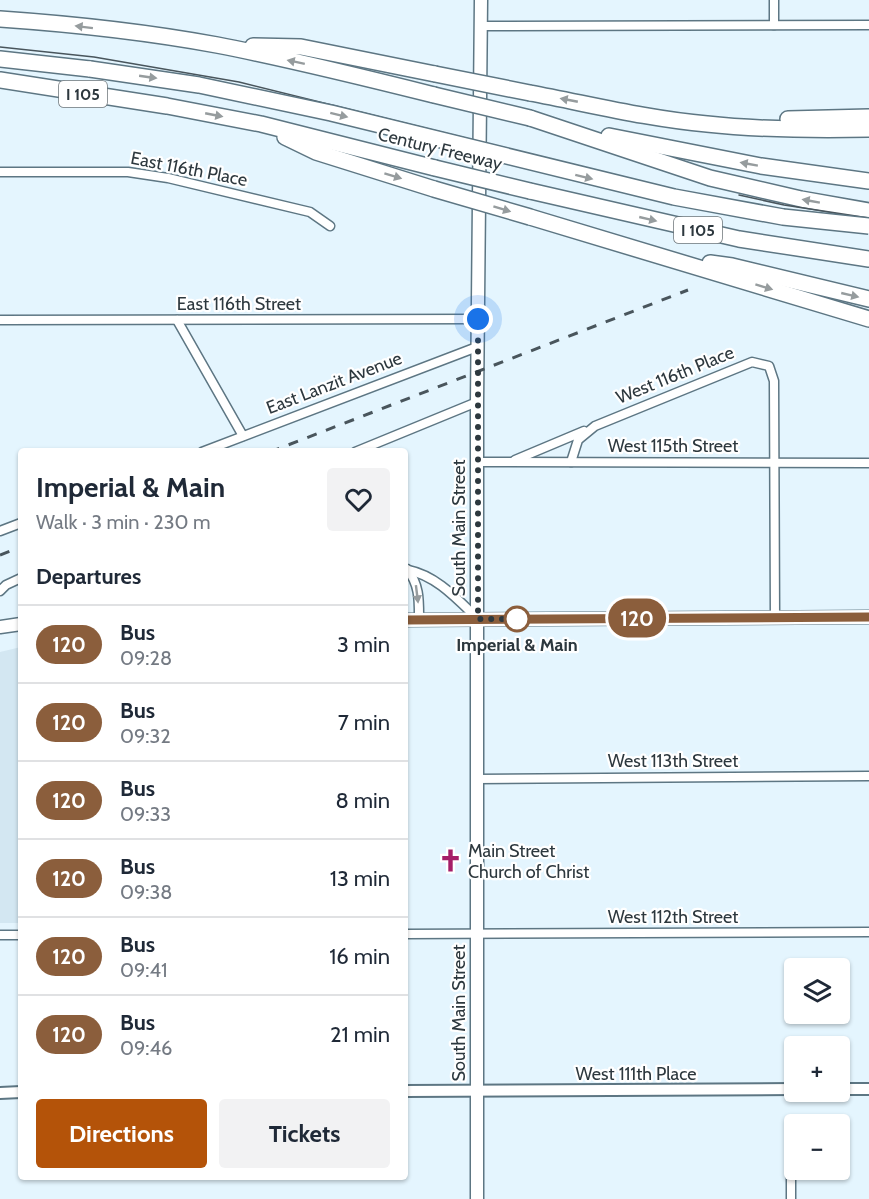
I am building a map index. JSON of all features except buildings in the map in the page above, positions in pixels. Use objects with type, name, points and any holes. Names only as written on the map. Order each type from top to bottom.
[{"type":"highway","points":[[0,19],[80,26],[214,45],[323,68],[530,118],[716,158],[869,182]]},
{"type":"highway","points":[[214,45],[301,47],[608,108],[707,124],[777,129],[869,129]]},
{"type":"highway","points":[[0,59],[199,85],[331,113],[674,197],[783,217],[869,226]]},
{"type":"highway","name":"Century Freeway","points":[[0,80],[167,106],[261,124],[530,191],[739,239],[869,259]]},
{"type":"highway","points":[[608,108],[733,118],[869,117]]},
{"type":"highway","points":[[530,118],[710,178],[801,199],[869,211]]},
{"type":"highway","points":[[261,124],[316,152],[869,319]]},
{"type":"highway","points":[[668,258],[732,266],[869,299]]},
{"type":"main road","name":"South Main Street","points":[[477,1199],[477,347],[481,0]]},
{"type":"main road","points":[[408,620],[869,617]]},
{"type":"main road","points":[[0,627],[18,624]]},
{"type":"street","points":[[774,0],[774,25]]},
{"type":"street","points":[[481,26],[869,25]]},
{"type":"street","name":"East 116th Place","points":[[0,172],[128,172],[168,178],[310,212],[330,226]]},
{"type":"street","name":"East 116th Street","points":[[0,320],[478,319]]},
{"type":"street","points":[[177,320],[243,436]]},
{"type":"street","name":"East Lanzit Avenue","points":[[212,448],[477,347]]},
{"type":"street","name":"West 116th Place","points":[[510,462],[752,362],[769,366],[774,381],[774,462]]},
{"type":"street","points":[[365,448],[477,402]]},
{"type":"street","name":"West 116th Place","points":[[571,462],[578,440],[595,426]]},
{"type":"street","name":"West 115th Street","points":[[477,462],[869,463]]},
{"type":"street","points":[[774,462],[775,618]]},
{"type":"street","points":[[0,531],[18,524]]},
{"type":"street","points":[[408,569],[423,573],[454,596],[478,619]]},
{"type":"street","points":[[408,570],[416,580],[419,620]]},
{"type":"street","points":[[0,591],[18,579]]},
{"type":"street","name":"West 113th Street","points":[[477,779],[869,776]]},
{"type":"street","name":"West 112th Street","points":[[408,934],[869,932]]},
{"type":"street","points":[[0,935],[18,935]]},
{"type":"street","name":"West 111th Place","points":[[408,1091],[784,1089]]},
{"type":"street","points":[[850,1089],[869,1089]]},
{"type":"street","points":[[0,1093],[18,1092]]},
{"type":"street","points":[[791,1180],[791,1199]]},
{"type":"shaded area","points":[[18,648],[18,923],[0,923],[0,652]]},
{"type":"tram line","points":[[0,47],[94,57],[239,82],[664,187],[783,214],[869,229]]},
{"type":"tram line","points":[[739,195],[784,205],[869,218]]},
{"type":"railway","points":[[280,448],[688,290]]},
{"type":"railway","points":[[0,555],[18,548]]},
{"type":"bus line","name":"120","points":[[408,620],[869,617]]},
{"type":"place","name":"Imperial & Main","points":[[517,619]]},
{"type":"place","name":"Main Street Church of Christ","points":[[450,861]]},
{"type":"route","points":[[478,319],[478,619],[517,619]]}]
